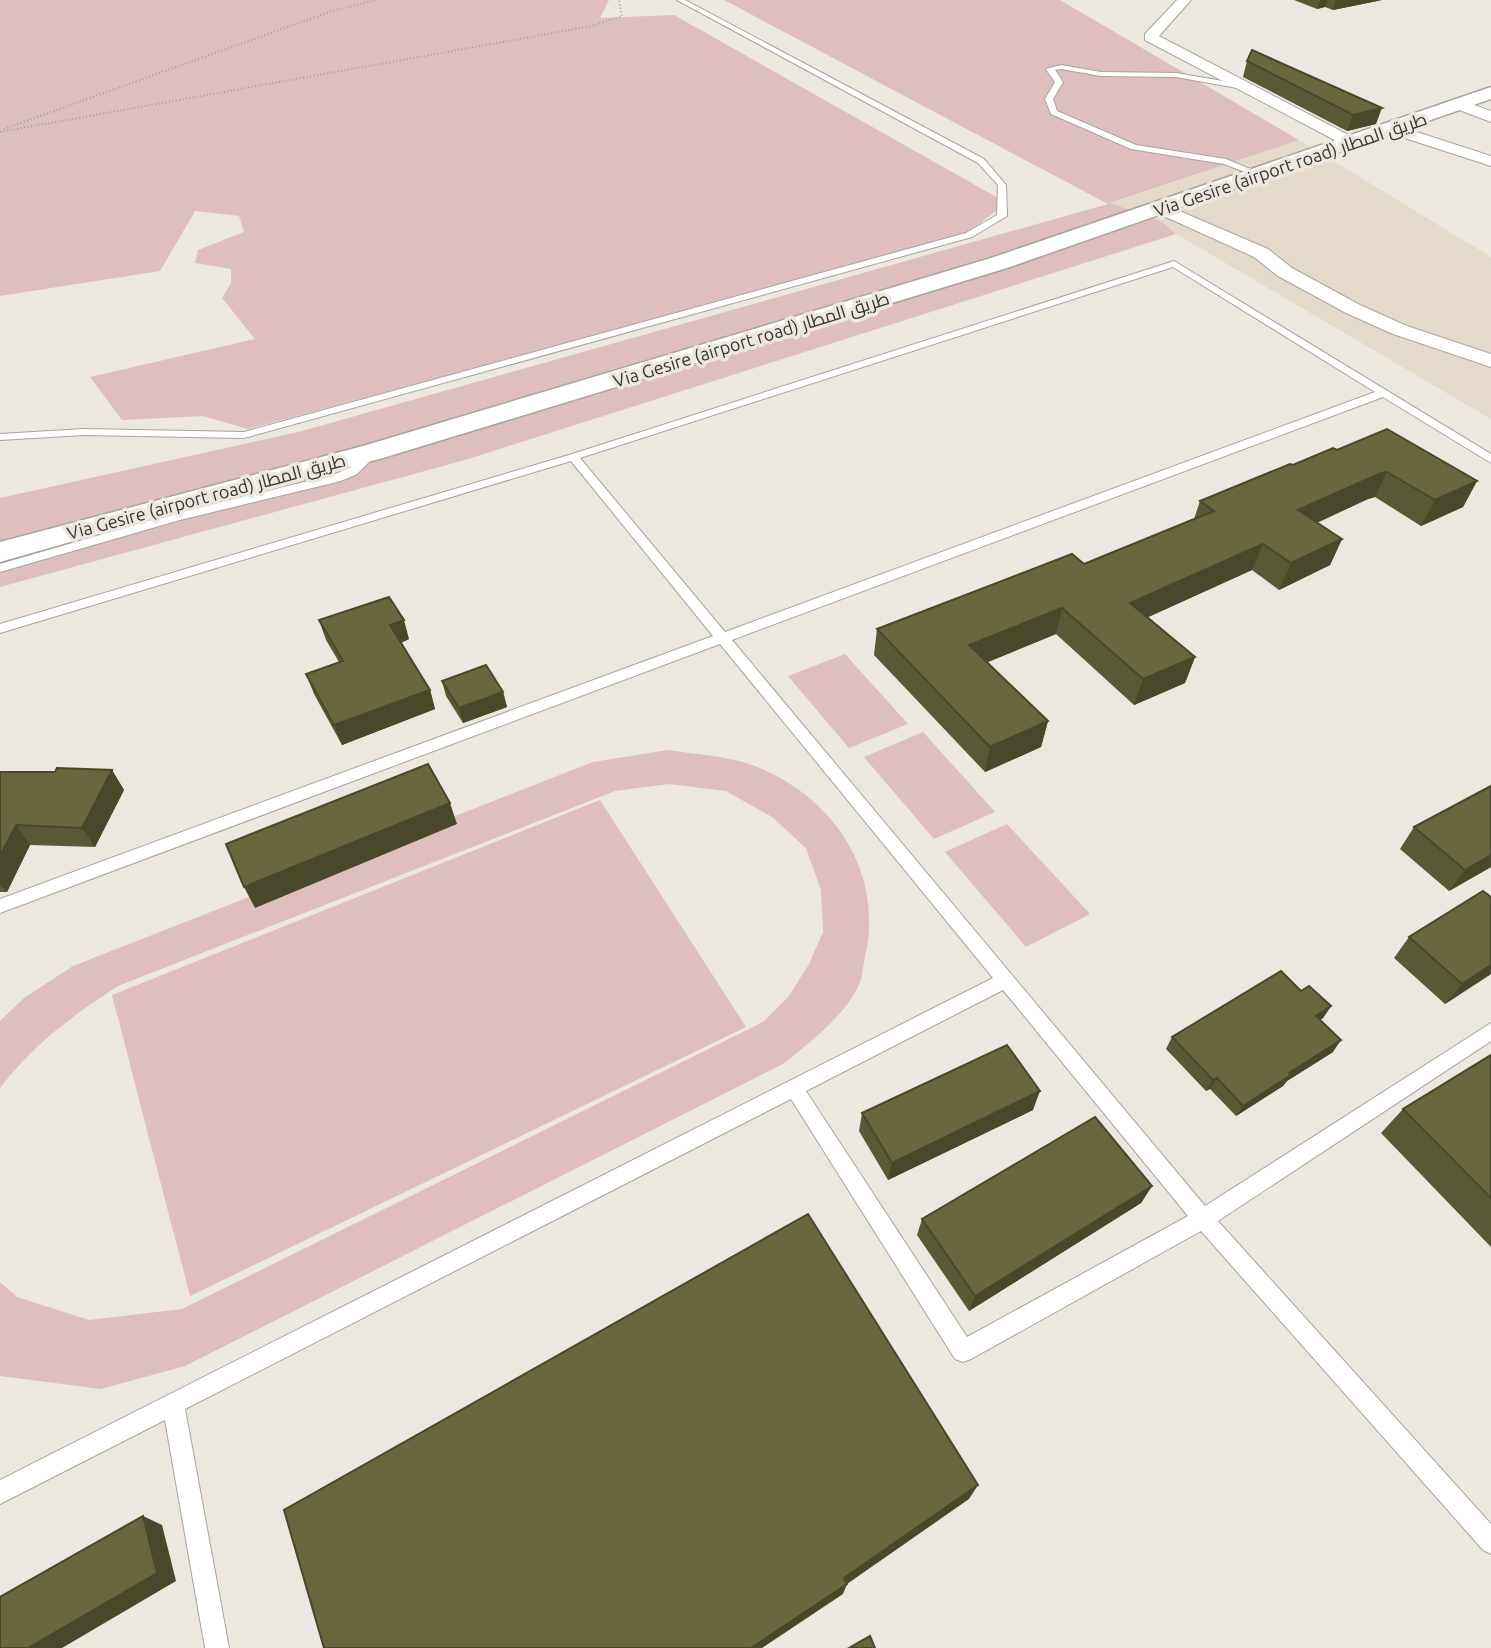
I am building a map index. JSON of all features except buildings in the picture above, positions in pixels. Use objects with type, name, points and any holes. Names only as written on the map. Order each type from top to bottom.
[{"type":"main road","name":"Via Gesire (airport road) طريق المطار","points":[[0,552],[193,498],[373,452],[999,263],[1491,93]]},
{"type":"street","points":[[1184,0],[1150,37],[1352,143]]},
{"type":"street","points":[[1460,105],[1491,117]]},
{"type":"street","points":[[1389,128],[1491,161]]},
{"type":"street","points":[[1161,208],[1261,253],[1285,272],[1353,309],[1400,330],[1491,361]]},
{"type":"lane","points":[[0,438],[84,432],[244,435],[970,235],[1002,216],[1002,185],[981,161],[680,0]]},
{"type":"lane","points":[[1243,87],[1176,75],[1101,74],[1061,67],[1049,69],[1059,82],[1049,99],[1054,113],[1134,147],[1226,162],[1258,174]]},
{"type":"lane","points":[[0,629],[573,457],[1174,264],[1491,459]]},
{"type":"lane","points":[[0,906],[1384,393]]},
{"type":"lane","points":[[0,568],[176,517],[337,478],[353,471],[373,452]]},
{"type":"lane","points":[[573,457],[1203,1219],[1491,1542]]},
{"type":"lane","points":[[0,1492],[1006,980]]},
{"type":"lane","points":[[794,1088],[963,1351],[1203,1219],[1491,1031]]},
{"type":"lane","points":[[173,1404],[217,1648]]},
{"type":"path","points":[[0,131],[332,11],[376,0]]},
{"type":"path","points":[[0,131],[592,26],[622,16],[619,0]]},
{"type":"shaded area","points":[[0,0],[609,0],[600,18],[674,15],[1007,203],[960,238],[248,429],[203,416],[122,420],[90,377],[255,339],[222,298],[231,283],[231,269],[195,263],[198,250],[244,232],[239,216],[195,211],[160,271],[0,296]]},
{"type":"shaded area","points":[[724,0],[1060,0],[1299,140],[1110,203],[1162,222],[1176,234],[465,460],[0,587],[0,498],[302,431],[1108,204]]},
{"type":"shaded area","points":[[1299,140],[1491,257],[1491,419],[1176,234],[1162,222],[1109,204]]},
{"type":"shaded area","points":[[845,654],[908,724],[849,748],[788,676]]},
{"type":"shaded area","points":[[923,732],[995,812],[934,839],[864,757]]},
{"type":"shaded area","points":[[668,750],[743,762],[780,778],[805,795],[827,815],[845,838],[858,864],[866,891],[869,921],[866,952],[857,989],[842,1011],[824,1030],[783,1064],[185,1366],[101,1389],[0,1376],[0,1282],[17,1297],[89,1320],[182,1309],[763,1022],[789,996],[809,964],[823,932],[821,890],[806,848],[772,817],[726,791],[669,784],[615,791],[118,986],[54,1032],[26,1058],[0,1088],[0,1021],[24,998],[73,966],[593,762]]},
{"type":"shaded area","points":[[600,800],[746,1027],[190,1296],[112,995]]},
{"type":"shaded area","points":[[1007,824],[1090,914],[1026,947],[945,852]]}]
